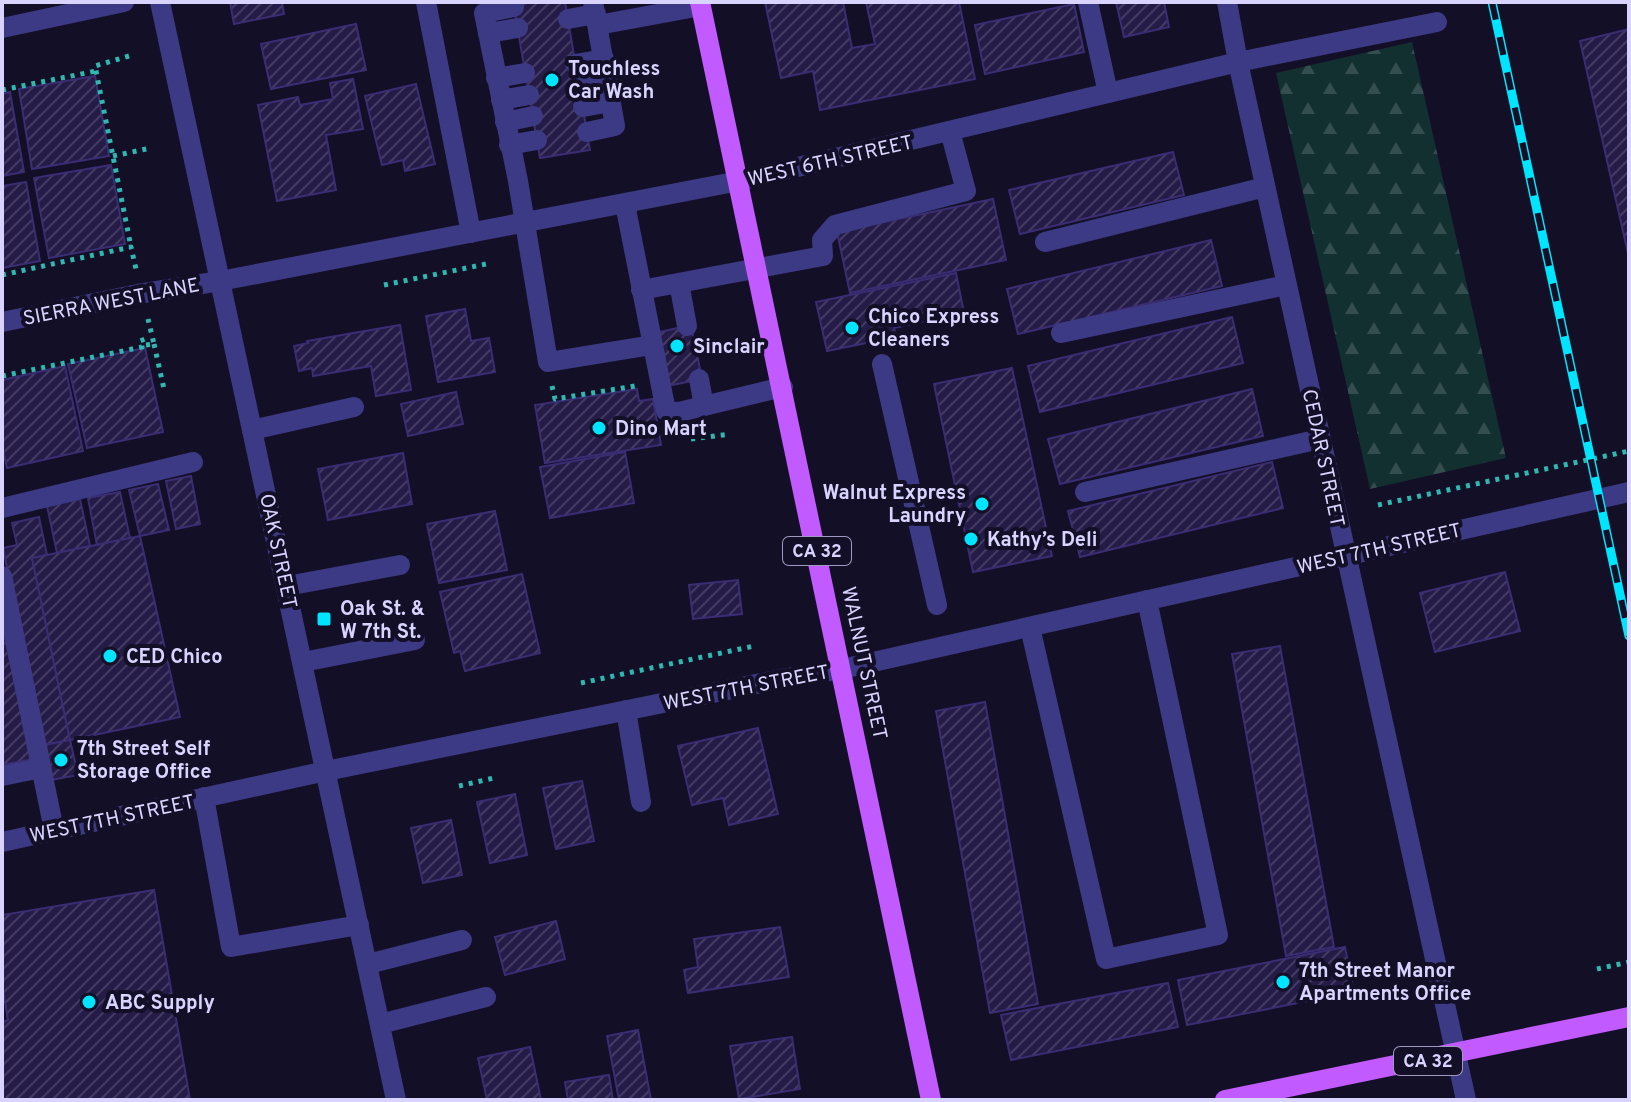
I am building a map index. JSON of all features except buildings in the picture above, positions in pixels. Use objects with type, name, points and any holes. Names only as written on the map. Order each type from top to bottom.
[{"type":"main road","name":"WALNUT STREET","points":[[700,4],[931,1100]]},
{"type":"main road","name":"CA 32","points":[[1225,1100],[1457,1055],[1629,1017]]},
{"type":"street","points":[[2,28],[124,2]]},
{"type":"street","name":"OAK STREET","points":[[160,2],[396,1100]]},
{"type":"street","points":[[1088,2],[1108,93]]},
{"type":"street","name":"CEDAR STREET","points":[[1227,2],[1286,285],[1466,1100]]},
{"type":"street","points":[[431,3],[471,233]]},
{"type":"street","points":[[568,19],[700,4]]},
{"type":"street","points":[[514,7],[484,13],[525,222],[548,362],[657,338]]},
{"type":"street","points":[[587,132],[615,126],[596,14]]},
{"type":"street","name":"WEST 6TH STREET","points":[[220,281],[739,181],[1238,62],[1437,22]]},
{"type":"street","points":[[488,33],[518,28]]},
{"type":"street","points":[[575,64],[604,59]]},
{"type":"street","points":[[496,78],[525,73]]},
{"type":"street","points":[[579,86],[608,82]]},
{"type":"street","points":[[501,100],[529,95]]},
{"type":"street","points":[[583,107],[611,102]]},
{"type":"street","points":[[505,122],[533,116]]},
{"type":"street","points":[[648,289],[823,256],[822,240],[835,225],[966,191],[950,131]]},
{"type":"street","points":[[509,145],[537,140]]},
{"type":"street","points":[[1045,242],[1265,187]]},
{"type":"street","points":[[625,204],[648,289],[666,411],[679,412],[783,387]]},
{"type":"street","name":"SIERRA WEST LANE","points":[[2,322],[220,281]]},
{"type":"street","points":[[679,283],[687,326]]},
{"type":"street","points":[[1061,333],[1286,285]]},
{"type":"street","points":[[882,364],[937,605]]},
{"type":"street","points":[[699,379],[704,406]]},
{"type":"street","points":[[673,385],[679,412]]},
{"type":"street","points":[[252,430],[354,407]]},
{"type":"street","points":[[1085,492],[1320,439]]},
{"type":"street","points":[[2,508],[193,462]]},
{"type":"street","name":"WEST 7TH STREET","points":[[2,842],[326,771],[842,669],[1629,492]]},
{"type":"street","points":[[287,586],[400,565]]},
{"type":"street","points":[[2,576],[54,830]]},
{"type":"street","points":[[1030,627],[1106,959],[1218,935],[1147,600]]},
{"type":"street","points":[[303,662],[415,640]]},
{"type":"street","points":[[626,710],[641,802]]},
{"type":"street","points":[[2,776],[41,768]]},
{"type":"street","points":[[204,797],[231,947],[359,925]]},
{"type":"street","points":[[368,964],[462,940]]},
{"type":"street","points":[[380,1024],[486,997]]},
{"type":"path","points":[[129,56],[95,66],[137,273],[150,270]]},
{"type":"path","points":[[2,90],[96,71]]},
{"type":"path","points":[[113,156],[151,148]]},
{"type":"path","points":[[2,275],[131,247]]},
{"type":"path","points":[[384,285],[486,264]]},
{"type":"path","points":[[2,376],[142,347],[140,341],[145,339],[146,343]]},
{"type":"path","points":[[154,344],[164,389]]},
{"type":"path","points":[[555,399],[638,385]]},
{"type":"path","points":[[1378,505],[1629,451]]},
{"type":"path","points":[[581,683],[754,646]]},
{"type":"path","points":[[459,786],[498,777]]},
{"type":"path","points":[[1597,969],[1629,962]]},
{"type":"green space","points":[[1412,42],[1506,458],[1370,489],[1276,73]]},
{"type":"railway","points":[[1492,2],[1629,636]]},
{"type":"place","name":"Touchless Car Wash","points":[[552,80]]},
{"type":"place","name":"Chico Express Cleaners","points":[[852,328]]},
{"type":"place","name":"Sinclair","points":[[677,346]]},
{"type":"place","name":"Dino Mart","points":[[599,428]]},
{"type":"place","name":"Walnut Express Laundry","points":[[982,504]]},
{"type":"place","name":"Kathy’s Deli","points":[[971,539]]},
{"type":"place","name":"Oak St. & W 7th St.","points":[[324,619]]},
{"type":"place","name":"CED Chico","points":[[110,656]]},
{"type":"place","name":"7th Street Self Storage Office","points":[[61,760]]},
{"type":"place","name":"7th Street Manor Apartments Office","points":[[1283,982]]},
{"type":"place","name":"ABC Supply","points":[[89,1002]]}]
